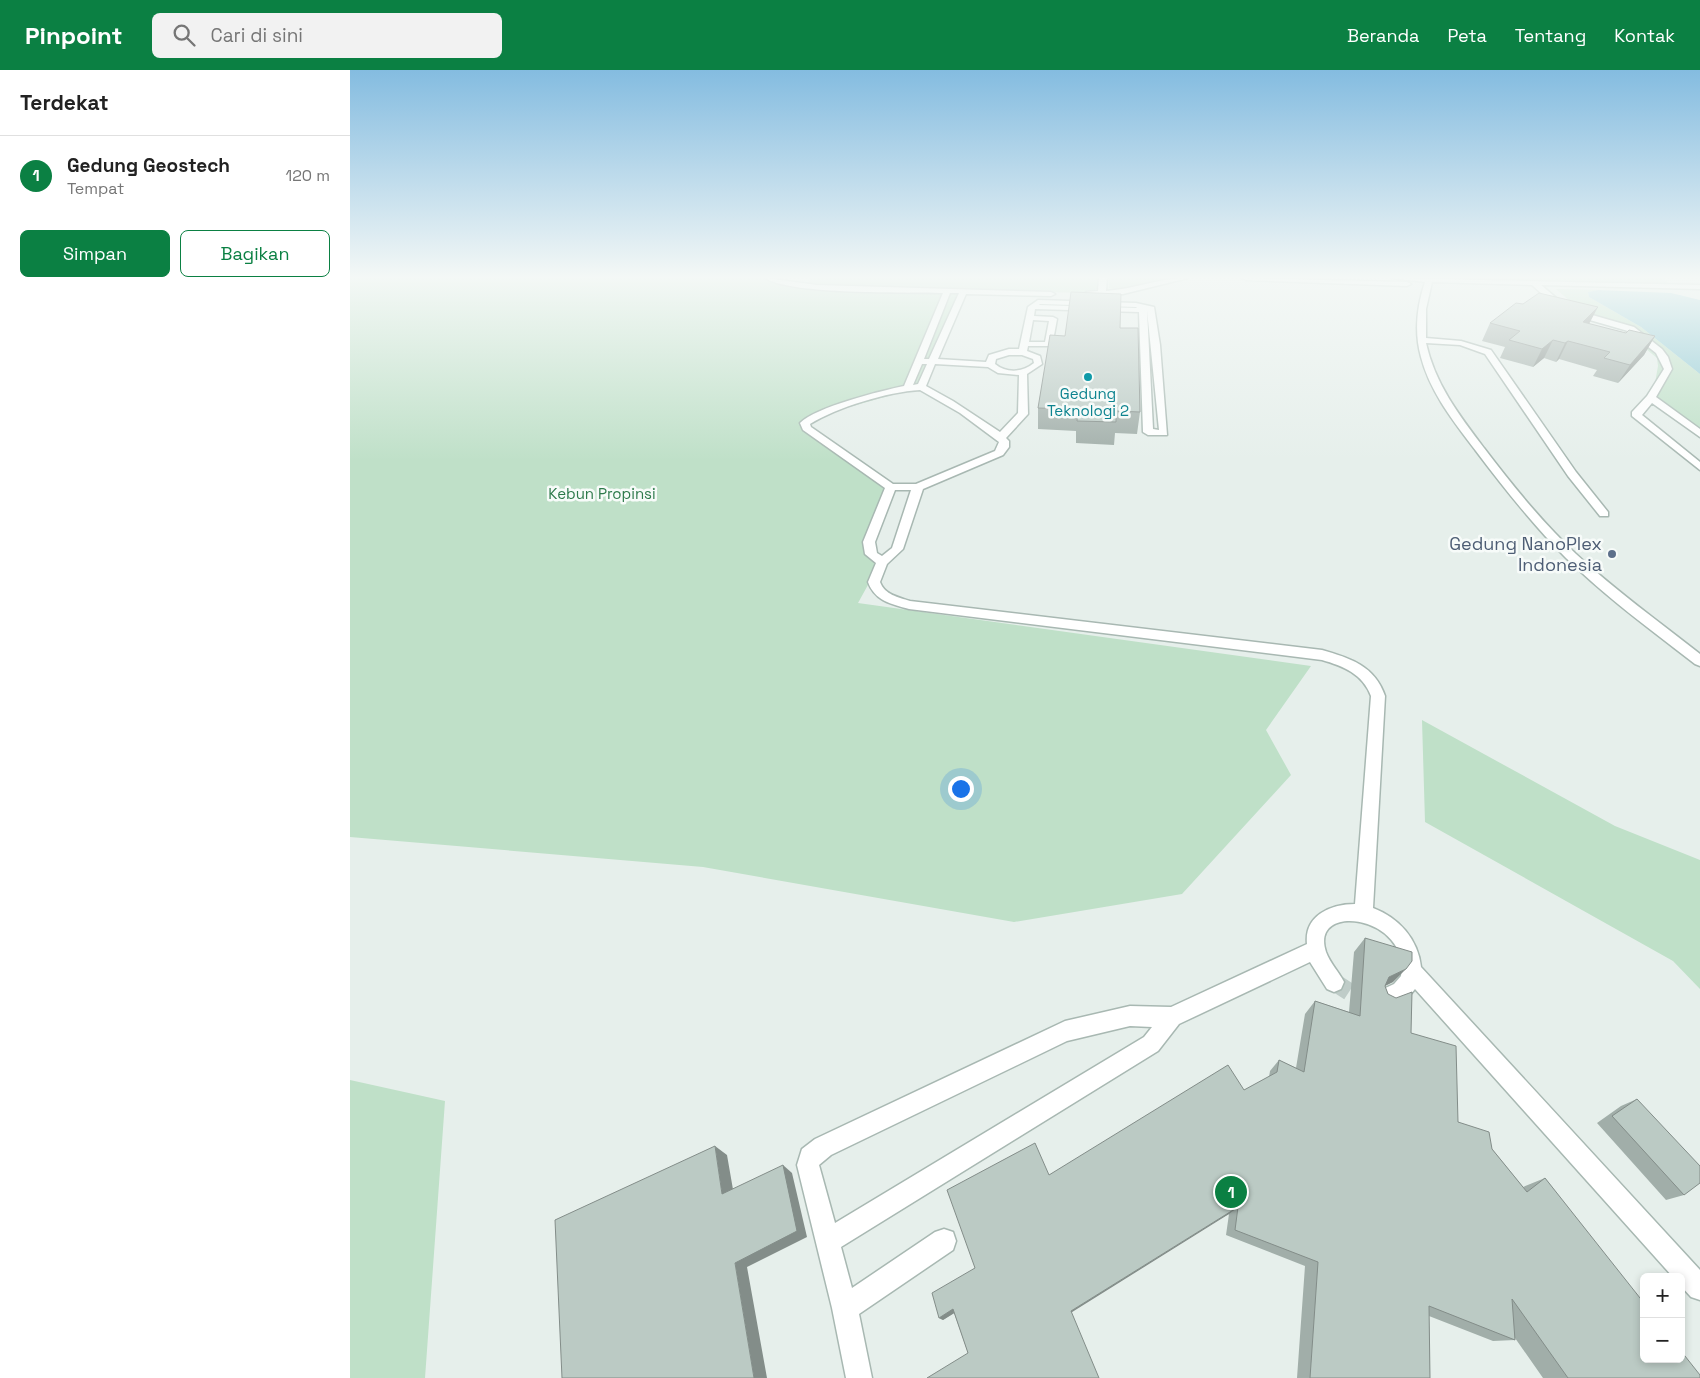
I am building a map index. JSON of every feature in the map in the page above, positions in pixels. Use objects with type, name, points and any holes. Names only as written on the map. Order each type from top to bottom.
[{"type":"street","points":[[908,387],[927,339]]},
{"type":"street","points":[[921,388],[942,339]]},
{"type":"street","points":[[1025,348],[1027,339]]},
{"type":"street","points":[[991,361],[1002,353],[1049,344],[1050,339]]},
{"type":"street","points":[[1142,339],[1150,432],[1164,432],[1155,339]]},
{"type":"street","points":[[1643,339],[1664,357],[1668,369],[1651,398],[1637,412],[1637,416],[1700,467]]},
{"type":"street","points":[[1604,514],[1572,474],[1488,352],[1461,343],[1422,340],[1430,372],[1453,414],[1526,506],[1584,568],[1700,662]]},
{"type":"street","points":[[1142,344],[1156,345]]},
{"type":"street","points":[[919,357],[991,361],[1005,372],[1023,372],[1035,367],[1038,361],[1025,348]]},
{"type":"street","points":[[1144,360],[1157,361]]},
{"type":"street","points":[[1001,437],[1023,414],[1023,372]]},
{"type":"street","points":[[1146,375],[1159,375]]},
{"type":"street","points":[[908,387],[921,388],[1001,437],[1004,441],[1004,447],[999,453],[918,487],[891,487],[806,428],[805,424],[819,415],[908,387]]},
{"type":"street","points":[[1147,394],[1160,394]]},
{"type":"street","points":[[1651,398],[1700,434]]},
{"type":"street","points":[[1148,415],[1162,416]]},
{"type":"street","points":[[882,562],[871,554],[869,542],[891,487]]},
{"type":"street","points":[[918,487],[897,549],[882,562],[874,582],[877,590],[885,597],[909,605],[1322,655],[1354,665],[1364,673],[1376,688],[1378,696],[1364,912]]},
{"type":"street","points":[[1334,982],[1324,970],[1315,950],[1316,931],[1326,917],[1343,910],[1364,912],[1383,921],[1399,935],[1409,953],[1412,972],[1408,985],[1398,994],[1384,999]]},
{"type":"street","points":[[860,1378],[845,1308],[826,1242],[808,1166],[810,1157],[823,1146],[1065,1030],[1130,1016],[1172,1017],[1315,950]]},
{"type":"street","points":[[1412,972],[1700,1288]]},
{"type":"street","points":[[826,1242],[1151,1044],[1172,1017]]},
{"type":"street","points":[[845,1308],[944,1242]]},
{"type":"green space","name":"Kebun Propinsi","points":[[350,339],[940,339],[920,387],[814,417],[807,423],[891,487],[869,542],[879,565],[858,603],[1311,666],[1266,730],[1291,775],[1182,894],[1014,922],[703,867],[350,837]]},
{"type":"green space","points":[[1634,339],[1656,339],[1700,374],[1700,435],[1652,400],[1658,366],[1657,358]]},
{"type":"green space","points":[[1422,720],[1615,826],[1700,860],[1700,989],[1673,961],[1425,822]]},
{"type":"green space","points":[[350,1080],[445,1101],[425,1378],[350,1378]]},
{"type":"water","points":[[1656,339],[1700,339],[1700,374]]},
{"type":"building","name":"Gedung Teknologi 2","points":[[1049,339],[1138,339],[1140,412],[1116,411],[1116,422],[1077,421],[1078,409],[1038,408]]},
{"type":"building","points":[[1652,339],[1630,365],[1604,358],[1610,352],[1568,341],[1565,343],[1553,340],[1542,349],[1509,340]]},
{"type":"building","points":[[1365,938],[1412,952],[1412,961],[1406,969],[1389,977],[1385,986],[1388,994],[1396,998],[1412,992],[1411,1033],[1456,1046],[1458,1122],[1489,1132],[1492,1149],[1527,1192],[1545,1178],[1640,1298],[1640,1363],[1685,1363],[1685,1356],[1700,1375],[1700,1378],[1568,1378],[1512,1299],[1515,1340],[1429,1306],[1430,1378],[1310,1378],[1318,1262],[1235,1230],[1238,1207],[1071,1311],[1099,1378],[927,1378],[968,1353],[953,1309],[939,1318],[932,1293],[975,1268],[947,1190],[1035,1143],[1049,1175],[1228,1065],[1244,1090],[1277,1072],[1279,1060],[1304,1072],[1315,1001],[1360,1016]]},
{"type":"building","points":[[1637,1099],[1700,1166],[1700,1183],[1684,1195],[1612,1116]]},
{"type":"building","points":[[715,1146],[722,1194],[783,1165],[797,1231],[735,1263],[754,1378],[562,1378],[555,1220]]},
{"type":"tunnel","points":[[1334,982],[1351,993],[1370,999]]},
{"type":"place","name":"Gedung Teknologi 2","points":[[1088,377]]},
{"type":"place","name":"Gedung NanoPlex Indonesia","points":[[1612,554]]},
{"type":"place","name":"Gedung Geostech","points":[[1231,1192]]}]
